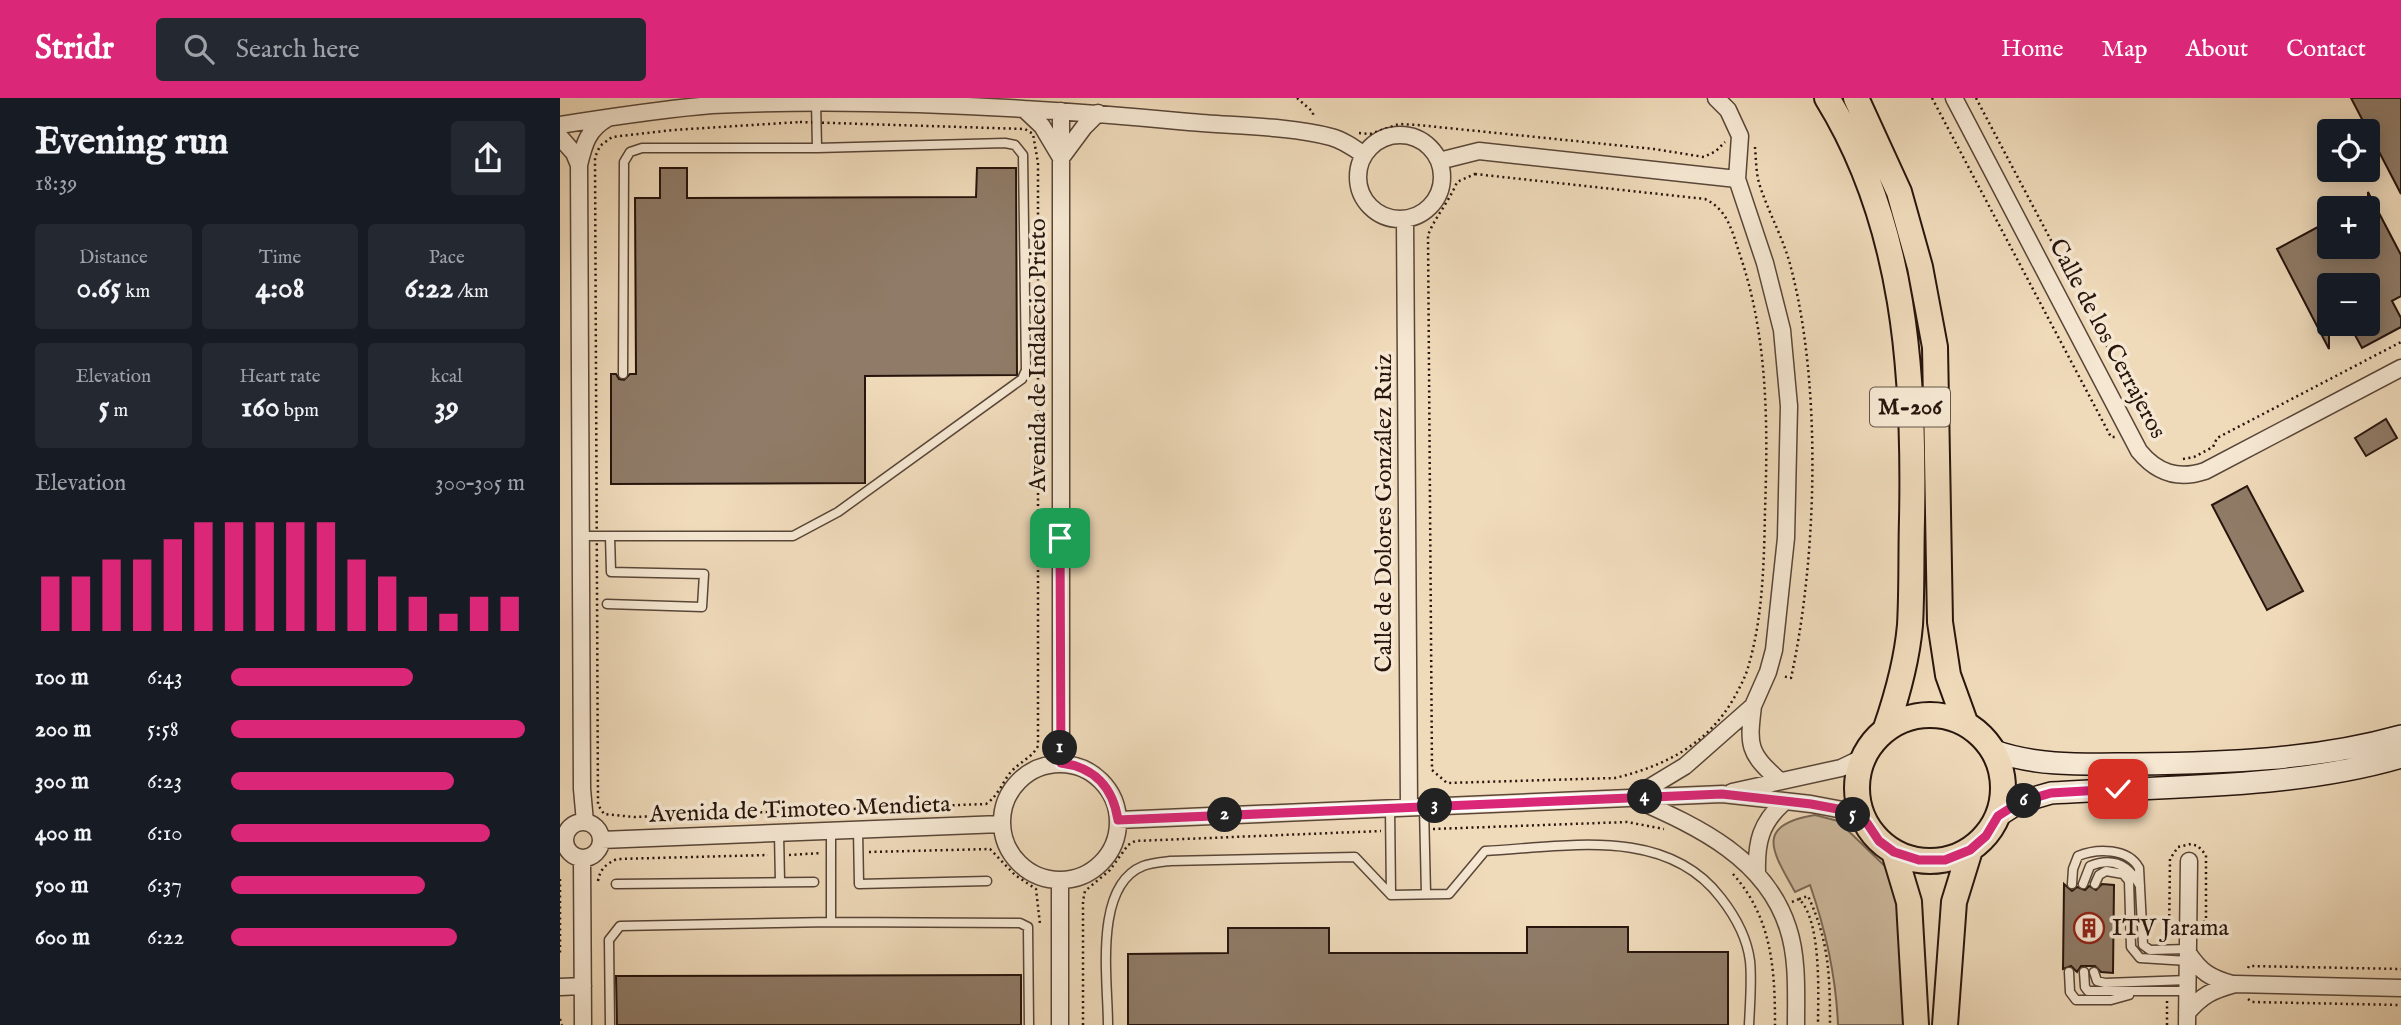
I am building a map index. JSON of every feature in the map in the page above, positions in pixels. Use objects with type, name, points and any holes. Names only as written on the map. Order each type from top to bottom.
[{"type":"main road","name":"M-206","points":[[1827,98],[1843,124],[1875,199],[1896,268],[1907,346],[1913,458],[1909,627],[1886,729]]},
{"type":"main road","name":"M-206","points":[[1856,98],[1899,192],[1920,267],[1935,347],[1940,622],[1948,675],[1965,722]]},
{"type":"main road","name":"M-206","points":[[1916,1025],[1909,902],[1894,852],[1879,841],[1859,805],[1857,778],[1872,741],[1886,729],[1911,716],[1938,714],[1965,722],[1981,734],[1994,751],[2002,772],[2004,792],[1998,816],[1986,836],[1970,850],[1961,870],[1954,902],[1945,1025]]},
{"type":"main road","points":[[1894,852],[1919,860],[1945,860],[1970,850]]},
{"type":"street","points":[[1716,98],[1728,110],[1741,136],[1737,179],[1782,330],[1789,407],[1786,538],[1774,650],[1765,681],[1753,706],[1749,738],[1758,762],[1780,780]]},
{"type":"street","name":"Calle de los Cerrajeros","points":[[1954,98],[2140,451],[2149,463],[2164,472],[2192,475],[2205,471],[2401,368]]},
{"type":"street","points":[[560,125],[612,115],[712,105],[816,102],[1024,109],[1098,113],[1314,134],[1332,137],[1364,155]]},
{"type":"street","points":[[1024,109],[1042,126],[1061,158],[1098,113]]},
{"type":"street","name":"Avenida de Indalecio Prieto","points":[[1061,111],[1061,763]]},
{"type":"street","points":[[585,822],[582,789],[579,165],[588,135],[595,125],[612,115]]},
{"type":"street","points":[[1410,136],[1432,150],[1439,161],[1442,176],[1439,191],[1431,205],[1419,214],[1405,219],[1379,213],[1368,205],[1358,181],[1364,155],[1384,138],[1410,136]]},
{"type":"street","points":[[560,137],[574,153],[579,165]]},
{"type":"street","points":[[1439,161],[1479,151],[1737,179]]},
{"type":"street","name":"Calle de Dolores González Ruiz","points":[[1405,219],[1417,807]]},
{"type":"street","points":[[1632,798],[1685,766],[1753,706]]},
{"type":"street","points":[[1994,751],[2051,764],[2184,764],[2277,759],[2366,746],[2401,736]]},
{"type":"street","points":[[1722,794],[1841,768],[1864,757]]},
{"type":"street","points":[[1998,816],[2020,802],[2051,793],[2279,780],[2370,766],[2401,757]]},
{"type":"street","points":[[1061,763],[1076,765],[1101,780],[1116,805],[1118,820],[1117,833],[1106,857],[1085,874],[1060,880],[1031,873],[1019,864],[1010,852],[1001,824],[1009,793],[1018,780],[1045,765],[1061,763]]},
{"type":"street","points":[[1118,820],[1722,794],[1843,810],[1867,823]]},
{"type":"street","points":[[1632,798],[1689,822],[1757,872],[1768,886],[1789,930],[1794,960],[1796,1025]]},
{"type":"street","points":[[1757,872],[1756,850],[1760,830],[1768,817],[1783,803]]},
{"type":"street","points":[[585,822],[596,828],[601,840],[596,853],[582,859],[573,856],[562,841],[567,831],[575,824],[585,822]]},
{"type":"street","name":"Avenida de Timoteo Mendieta","points":[[601,840],[1001,824]]},
{"type":"street","points":[[582,859],[583,1025]]},
{"type":"street","points":[[2187,1019],[2189,861]]},
{"type":"street","points":[[1060,880],[1060,1025]]},
{"type":"street","points":[[2188,954],[2210,978],[2235,984],[2401,988]]},
{"type":"street","points":[[2187,1019],[2199,999],[2210,991],[2235,984]]},
{"type":"street","points":[[560,987],[583,986]]},
{"type":"lane","points":[[816,102],[817,148]]},
{"type":"lane","points":[[581,536],[793,536],[838,512],[1022,379],[1026,370],[1023,155],[1015,145],[1005,143],[817,148],[642,148],[631,152],[624,162],[623,374]]},
{"type":"lane","points":[[607,604],[702,607],[704,574],[611,572],[610,536]]},
{"type":"lane","points":[[1417,807],[1426,894]]},
{"type":"lane","points":[[1390,808],[1391,895]]},
{"type":"lane","points":[[858,830],[859,884],[987,881]]},
{"type":"lane","points":[[831,831],[831,922]]},
{"type":"lane","points":[[779,833],[780,882]]},
{"type":"lane","points":[[1108,1025],[1108,917],[1115,892],[1128,876],[1144,866],[1170,861],[1355,856],[1391,895],[1449,894],[1485,851],[1625,846],[1647,850],[1678,861],[1694,869],[1712,886],[1742,932],[1750,961],[1749,1025]]},
{"type":"lane","points":[[2072,884],[2073,869],[2078,856],[2088,851],[2108,851],[2135,860],[2139,868],[2141,889],[2143,945],[2150,950],[2168,949],[2188,954]]},
{"type":"lane","points":[[2083,884],[2090,866],[2113,862],[2134,873],[2141,889]]},
{"type":"lane","points":[[2095,884],[2099,875],[2106,871],[2123,874],[2129,881],[2131,947],[2140,958],[2188,954]]},
{"type":"lane","points":[[616,884],[814,882]]},
{"type":"lane","points":[[610,1025],[609,940],[620,926],[831,922],[1020,923],[1028,928],[1029,1025]]},
{"type":"lane","points":[[2069,972],[2070,992],[2076,1000],[2110,1000],[2137,992]]},
{"type":"lane","points":[[2084,972],[2085,987],[2088,991],[2168,991],[2187,985]]},
{"type":"lane","points":[[2094,972],[2097,981],[2105,983],[2187,985]]},
{"type":"path","points":[[1297,98],[1313,112],[1314,134]]},
{"type":"path","points":[[1932,98],[2111,437],[2117,437],[2123,447]]},
{"type":"path","points":[[1976,98],[2143,415],[2141,423],[2147,435]]},
{"type":"path","points":[[816,122],[1025,129],[1033,134],[1038,177],[1038,746],[1034,754],[1011,772],[993,799],[986,804],[635,817],[604,814],[598,805],[594,157],[600,146],[612,137],[673,130],[816,122]]},
{"type":"path","points":[[1354,133],[1370,134],[1399,124],[1418,125],[1654,149],[1704,157],[1716,151],[1726,141]]},
{"type":"path","points":[[1475,174],[1490,175],[1705,199],[1716,205],[1728,218],[1756,314],[1763,356],[1765,404],[1765,535],[1756,625],[1746,673],[1719,719],[1677,757],[1657,766],[1615,778],[1447,783],[1438,778],[1432,770],[1430,742],[1428,235],[1433,222],[1447,206],[1457,182],[1475,174]]},
{"type":"path","points":[[2174,459],[2194,457],[2213,447],[2217,438],[2401,342]]},
{"type":"path","points":[[2168,949],[2170,859],[2178,847],[2191,844],[2198,846],[2206,855],[2206,920],[2197,925]]},
{"type":"path","points":[[560,879],[560,955]]},
{"type":"path","points":[[1799,900],[1808,896],[1821,925],[1830,977],[1830,1025]]},
{"type":"path","points":[[1751,898],[1765,925],[1770,946],[1775,1025]]},
{"type":"path","points":[[2247,972],[2249,966],[2401,969]]},
{"type":"path","points":[[2167,1025],[2168,991]]},
{"type":"path","points":[[2246,997],[2252,1002],[2401,1005]]},
{"type":"path","points":[[560,1019],[562,1025]]},
{"type":"shaded area","points":[[1815,815],[1838,821],[1890,871],[1897,895],[1905,1025],[1838,1025],[1829,954],[1810,885],[1795,892],[1780,865],[1773,842],[1776,833],[1783,826]]},
{"type":"building","points":[[2351,98],[2401,98],[2401,194],[2380,154],[2380,119],[2362,119]]},
{"type":"building","points":[[660,168],[687,168],[687,198],[976,197],[977,168],[1016,168],[1017,375],[865,376],[865,483],[611,484],[611,374],[624,380],[630,374],[636,374],[635,198],[660,198]]},
{"type":"building","points":[[2380,215],[2401,255],[2401,296],[2392,301],[2401,318],[2401,327],[2362,348],[2356,336],[2380,336],[2380,273],[2317,273],[2317,326],[2277,249],[2317,227],[2317,259],[2380,259]]},
{"type":"building","points":[[2322,336],[2329,336],[2329,349]]},
{"type":"building","points":[[2386,419],[2397,438],[2366,456],[2355,438]]},
{"type":"building","points":[[2247,486],[2303,591],[2267,610],[2212,505]]},
{"type":"building","name":"ITV Jarama","points":[[2064,884],[2072,891],[2077,887],[2085,890],[2089,886],[2096,890],[2102,884],[2114,885],[2113,973],[2101,972],[2095,966],[2081,966],[2077,972],[2071,966],[2063,969]]},
{"type":"building","points":[[1527,927],[1628,927],[1628,952],[1728,952],[1728,1025],[1128,1025],[1128,954],[1228,953],[1228,928],[1329,928],[1329,953],[1527,953]]},
{"type":"building","points":[[1021,975],[1021,1025],[617,1025],[616,976]]},
{"type":"place","name":"ITV Jarama","points":[[2089,928]]},
{"type":"route","points":[[1060,538],[1061,763],[1076,765],[1101,780],[1116,805],[1118,820],[1722,794],[1843,810],[1867,823],[1879,841],[1894,852],[1919,860],[1945,860],[1970,850],[1986,836],[1998,816],[2020,802],[2051,793],[2118,789]]}]
